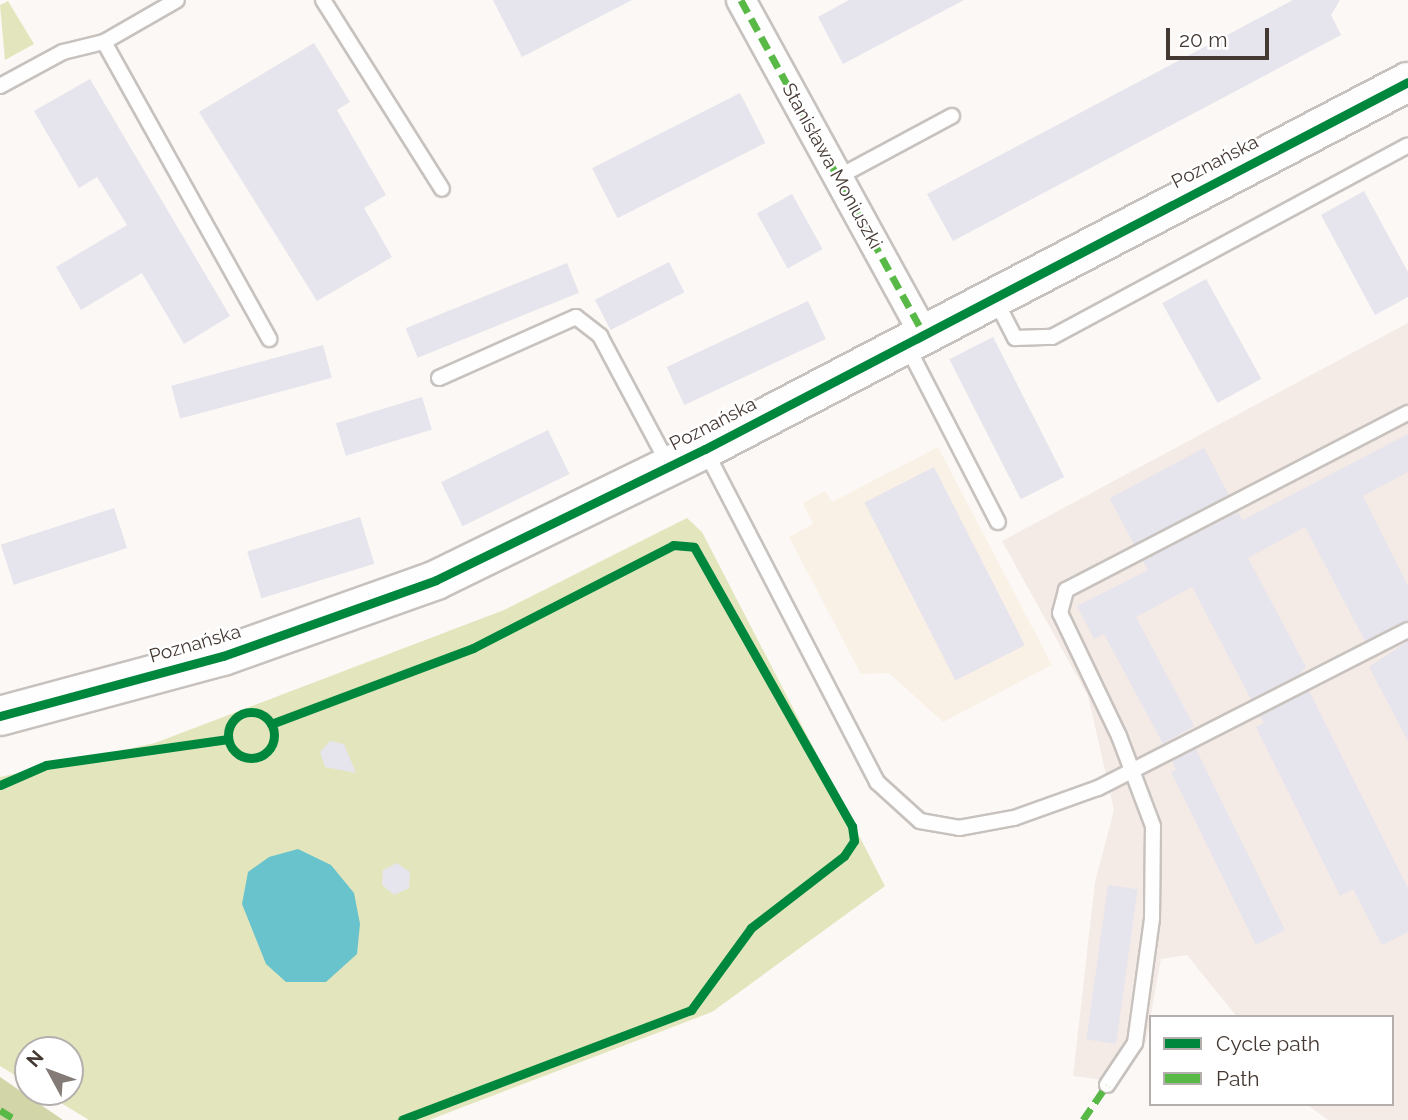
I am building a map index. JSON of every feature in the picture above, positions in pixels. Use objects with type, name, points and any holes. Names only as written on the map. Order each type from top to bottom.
[{"type":"street","name":"Stanisława Moniuszki","points":[[741,0],[840,176],[914,337]]},
{"type":"street","name":"Poznańska","points":[[0,716],[342,616],[436,580],[705,449],[914,337],[1408,82]]},
{"type":"lane","points":[[0,86],[64,52],[104,42],[177,0]]},
{"type":"lane","points":[[323,0],[443,189]]},
{"type":"lane","points":[[104,42],[269,339]]},
{"type":"lane","points":[[840,176],[952,116]]},
{"type":"lane","points":[[993,296],[1015,338],[1052,337],[1408,145]]},
{"type":"lane","points":[[439,378],[576,317],[600,336],[669,466]]},
{"type":"lane","points":[[914,337],[998,522]]},
{"type":"lane","points":[[1107,1084],[1135,1043],[1152,919],[1153,826],[1128,772],[1119,736],[1060,613],[1066,590],[1408,413]]},
{"type":"lane","points":[[705,449],[877,782],[920,821],[960,828],[1014,818],[1128,772],[1408,630]]},
{"type":"shaded area","points":[[1408,323],[1408,1120],[1328,1120],[1309,1106],[1394,1106],[1394,1015],[1235,1015],[1187,955],[1161,959],[1146,1042],[1119,1082],[1073,1076],[1095,882],[1114,810],[1088,696],[1002,541]]},
{"type":"shaded area","points":[[938,447],[1052,665],[943,722],[889,673],[861,674],[789,537],[813,524],[803,503],[825,491],[832,502]]},
{"type":"green space","points":[[8,1],[34,44],[5,60],[0,5]]},
{"type":"green space","points":[[687,518],[702,532],[885,886],[712,1012],[429,1120],[89,1120],[66,1106],[84,1106],[84,1036],[14,1036],[14,1074],[0,1066],[0,777],[155,743],[504,610]]},
{"type":"green space","points":[[0,1077],[14,1087],[14,1106],[42,1106],[63,1120],[0,1120]]},
{"type":"water","points":[[298,849],[331,865],[354,893],[360,924],[357,954],[326,982],[286,982],[266,964],[242,904],[248,872],[269,857]]},
{"type":"building","points":[[493,0],[632,0],[522,57]]},
{"type":"building","points":[[849,0],[964,0],[843,64],[818,17]]},
{"type":"building","points":[[1293,0],[1340,0],[1331,15],[1341,35],[953,241],[927,194]]},
{"type":"building","points":[[314,43],[350,102],[337,110],[386,195],[364,208],[392,257],[317,301],[199,112]]},
{"type":"building","points":[[90,79],[230,316],[184,344],[142,273],[81,310],[56,267],[127,225],[97,177],[79,188],[34,111]]},
{"type":"building","points":[[740,93],[765,143],[618,218],[592,168]]},
{"type":"building","points":[[1364,191],[1408,272],[1408,297],[1375,315],[1321,215]]},
{"type":"building","points":[[792,194],[823,249],[788,268],[757,213]]},
{"type":"building","points":[[669,262],[684,292],[610,330],[595,300]]},
{"type":"building","points":[[567,263],[579,293],[418,358],[406,328]]},
{"type":"building","points":[[1206,279],[1261,379],[1218,403],[1162,303]]},
{"type":"building","points":[[808,301],[826,339],[684,405],[667,367]]},
{"type":"building","points":[[993,337],[1064,477],[1021,499],[949,359]]},
{"type":"building","points":[[323,345],[332,378],[180,418],[171,386]]},
{"type":"building","points":[[422,397],[432,430],[346,456],[336,423]]},
{"type":"building","points":[[548,430],[569,474],[463,526],[441,482]]},
{"type":"building","points":[[1408,434],[1408,472],[1363,496],[1408,586],[1408,620],[1365,641],[1305,527],[1248,558],[1306,667],[1299,675],[1251,699],[1192,587],[1136,617],[1194,726],[1163,744],[1104,634],[1094,639],[1077,606],[1148,570],[1143,561],[1238,512],[1243,520]]},
{"type":"building","points":[[1204,448],[1229,495],[1134,545],[1110,498]]},
{"type":"building","points":[[934,467],[1025,645],[955,681],[865,502]]},
{"type":"building","points":[[114,508],[127,548],[14,585],[1,545]]},
{"type":"building","points":[[360,517],[374,564],[261,598],[247,551]]},
{"type":"building","points":[[1408,641],[1408,741],[1369,667]]},
{"type":"building","points":[[1309,691],[1408,888],[1408,932],[1382,945],[1353,889],[1340,896],[1256,727],[1264,723],[1260,716]]},
{"type":"building","points":[[330,741],[344,744],[356,773],[325,767],[320,752]]},
{"type":"building","points":[[1196,749],[1285,930],[1256,945],[1171,772],[1176,770],[1172,761]]},
{"type":"building","points":[[397,863],[410,872],[409,888],[394,895],[382,885],[383,870]]},
{"type":"building","points":[[1108,885],[1138,889],[1116,1044],[1086,1039]]},
{"type":"marked path","points":[[741,0],[923,332]]},
{"type":"marked path","points":[[1083,1120],[1107,1085]]},
{"type":"marked path","points":[[0,1110],[16,1120]]},
{"type":"cycle path","points":[[0,716],[223,656],[436,580],[705,449],[1408,82]]},
{"type":"cycle path","points":[[271,724],[473,648],[673,545],[694,547],[852,826],[854,841],[844,856],[751,928],[691,1010],[402,1120]]},
{"type":"cycle path","points":[[251,712],[267,719],[274,735],[267,751],[251,758],[235,751],[228,735],[235,719],[251,712]]},
{"type":"cycle path","points":[[0,785],[46,765],[228,739]]}]
